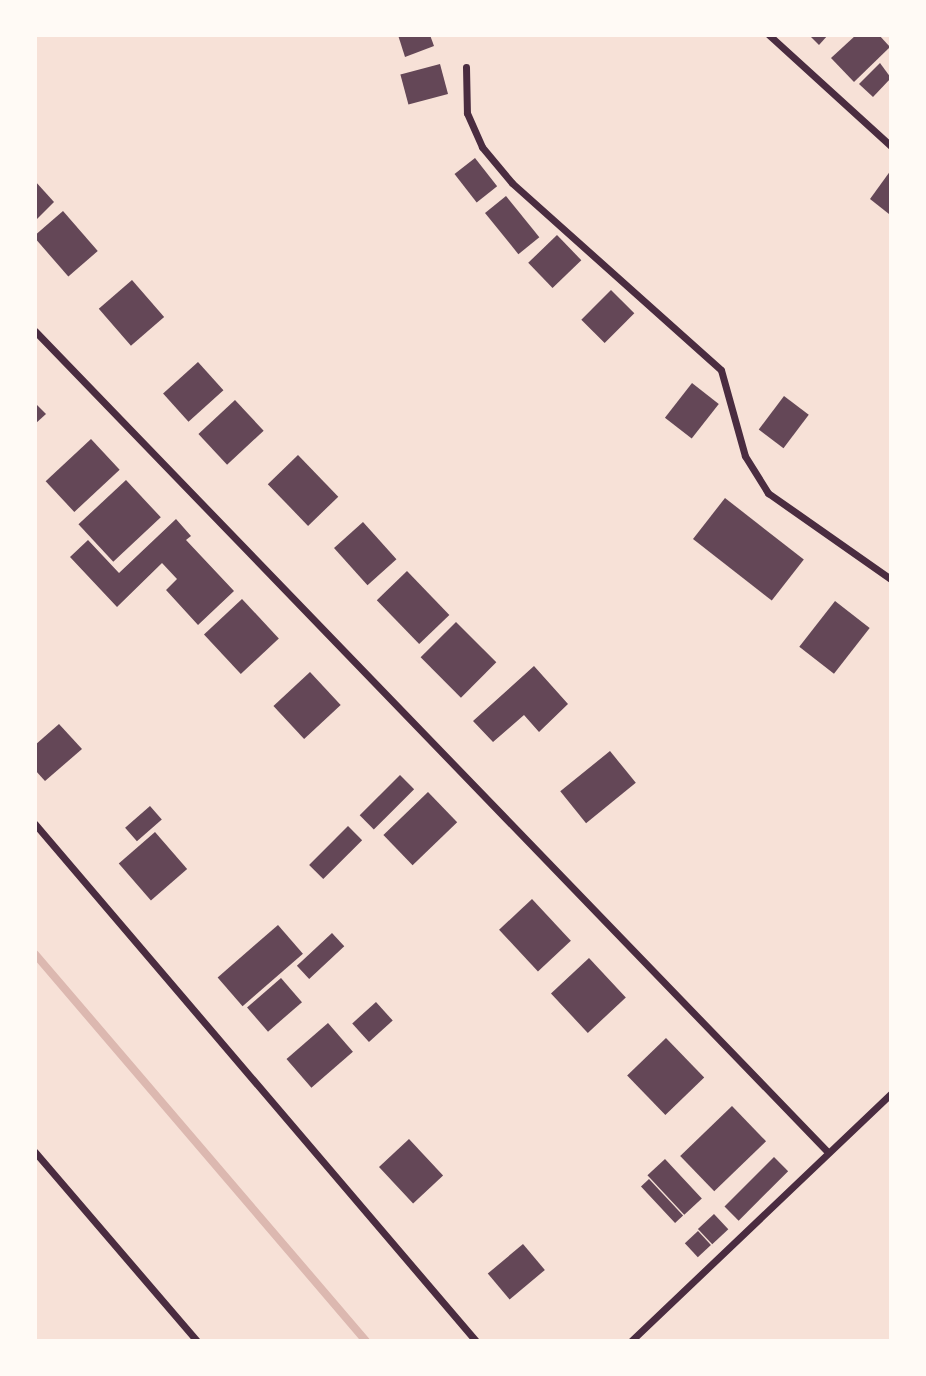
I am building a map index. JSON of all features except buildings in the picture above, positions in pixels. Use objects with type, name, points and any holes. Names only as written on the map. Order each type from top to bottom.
[{"type":"street","points":[[769,35],[891,146]]},
{"type":"street","points":[[466,67],[467,113],[482,147],[512,183],[721,370],[745,456],[768,493],[891,579]]},
{"type":"street","points":[[35,331],[826,1150]]},
{"type":"street","points":[[35,824],[475,1341]]},
{"type":"street","points":[[631,1341],[826,1150],[891,1093]]},
{"type":"street","points":[[35,1152],[197,1341]]},
{"type":"waterway","points":[[35,954],[366,1341]]}]
